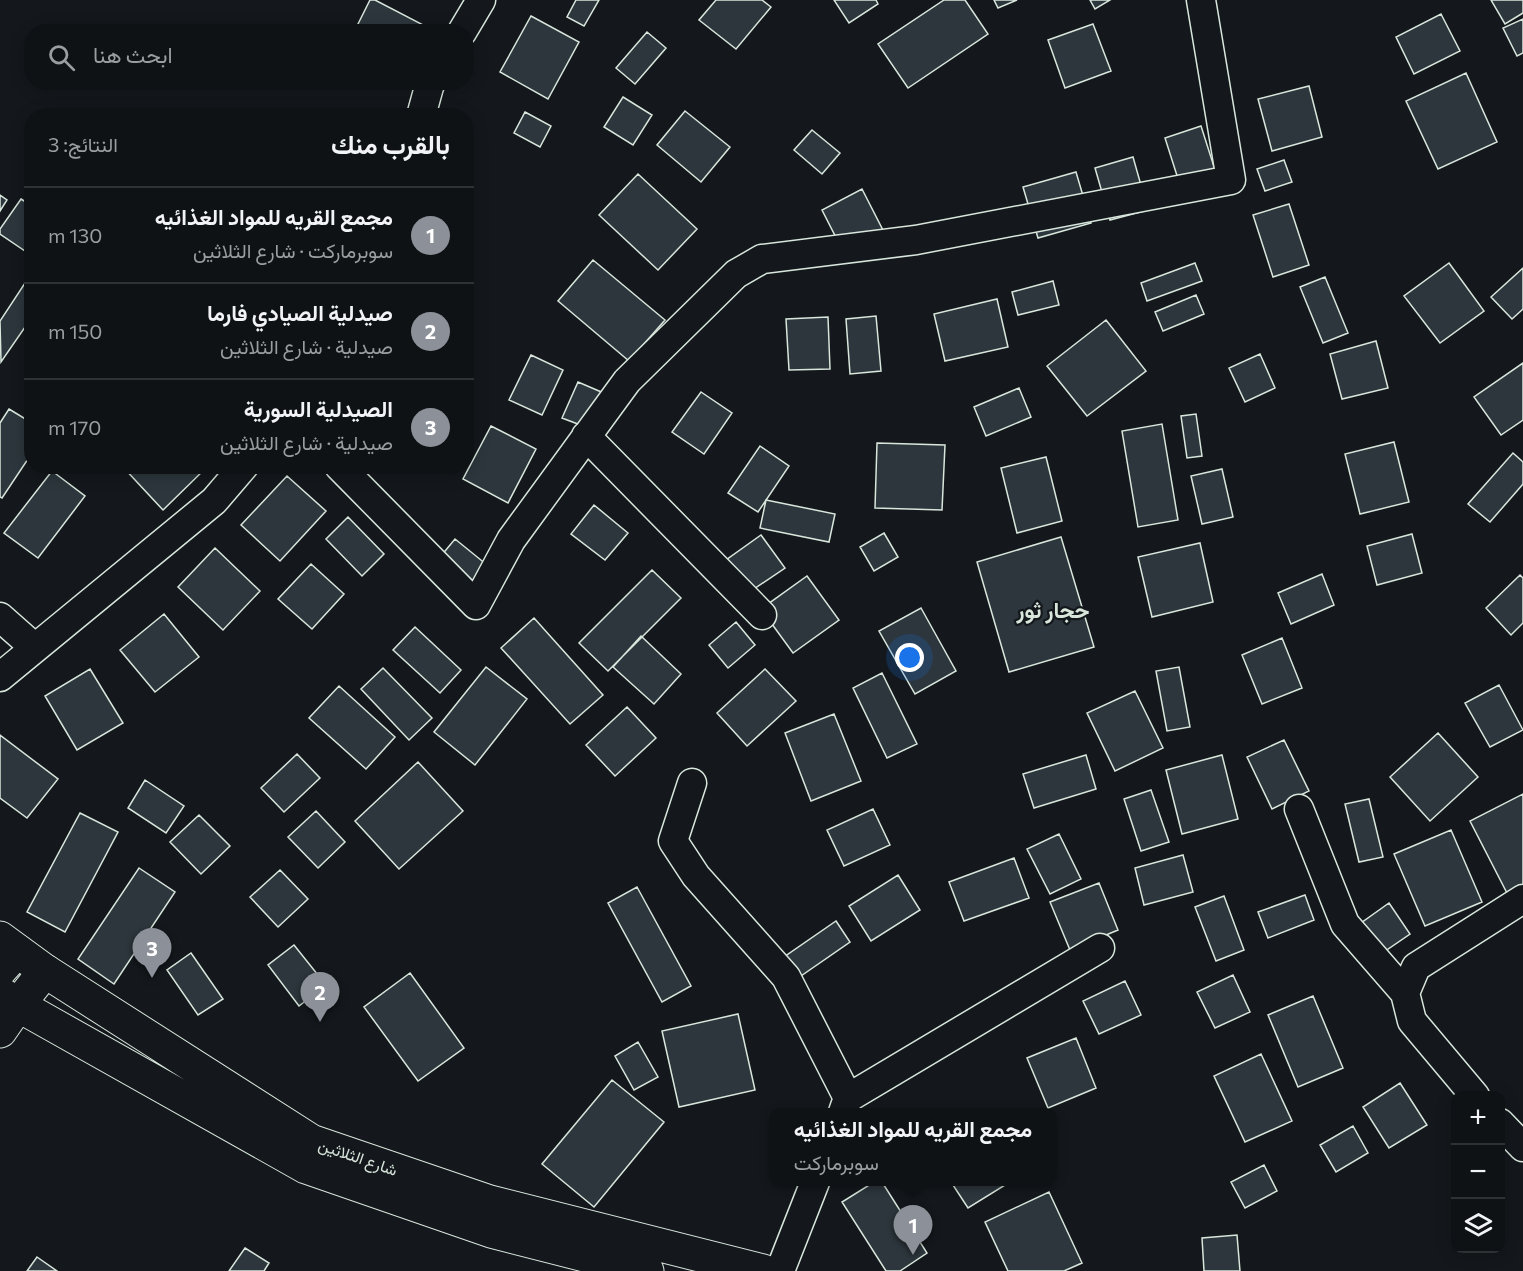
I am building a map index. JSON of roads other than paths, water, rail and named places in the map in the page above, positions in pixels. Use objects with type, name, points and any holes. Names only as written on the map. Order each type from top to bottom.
[{"type":"main road","name":"شارع الثلاثين","points":[[6,953],[45,971],[311,1141],[490,1202],[763,1271]]},
{"type":"main road","points":[[6,1010],[45,971]]},
{"type":"main road","name":"شارع الثلاثين","points":[[6,1010],[306,1167],[491,1231],[647,1271]]},
{"type":"street","points":[[467,24],[481,0]]},
{"type":"street","points":[[347,474],[476,605],[511,540],[627,381],[736,274],[762,259],[916,240],[1231,180],[1201,0]]},
{"type":"street","points":[[424,108],[428,90]]},
{"type":"street","points":[[586,436],[762,615]]},
{"type":"street","points":[[0,677],[214,501],[237,474]]},
{"type":"street","points":[[0,617],[35,648]]},
{"type":"street","points":[[692,783],[673,842],[696,876],[786,977],[845,1105],[1100,948]]},
{"type":"street","points":[[1299,809],[1345,924],[1405,993],[1412,1021],[1471,1091]]},
{"type":"street","points":[[1405,993],[1416,967],[1523,899]]},
{"type":"street","points":[[1505,1128],[1523,1147]]},
{"type":"street","points":[[780,1271],[813,1186]]},
{"type":"place","name":"الصيدلية السورية","points":[[152,978]]},
{"type":"place","name":"صيدلية الصيادي فارما","points":[[320,1022]]},
{"type":"place","name":"مجمع القريه للمواد الغذائيه","points":[[913,1255]]},
{"type":"district","name":"حجار ثور","points":[[1053,610]]}]
